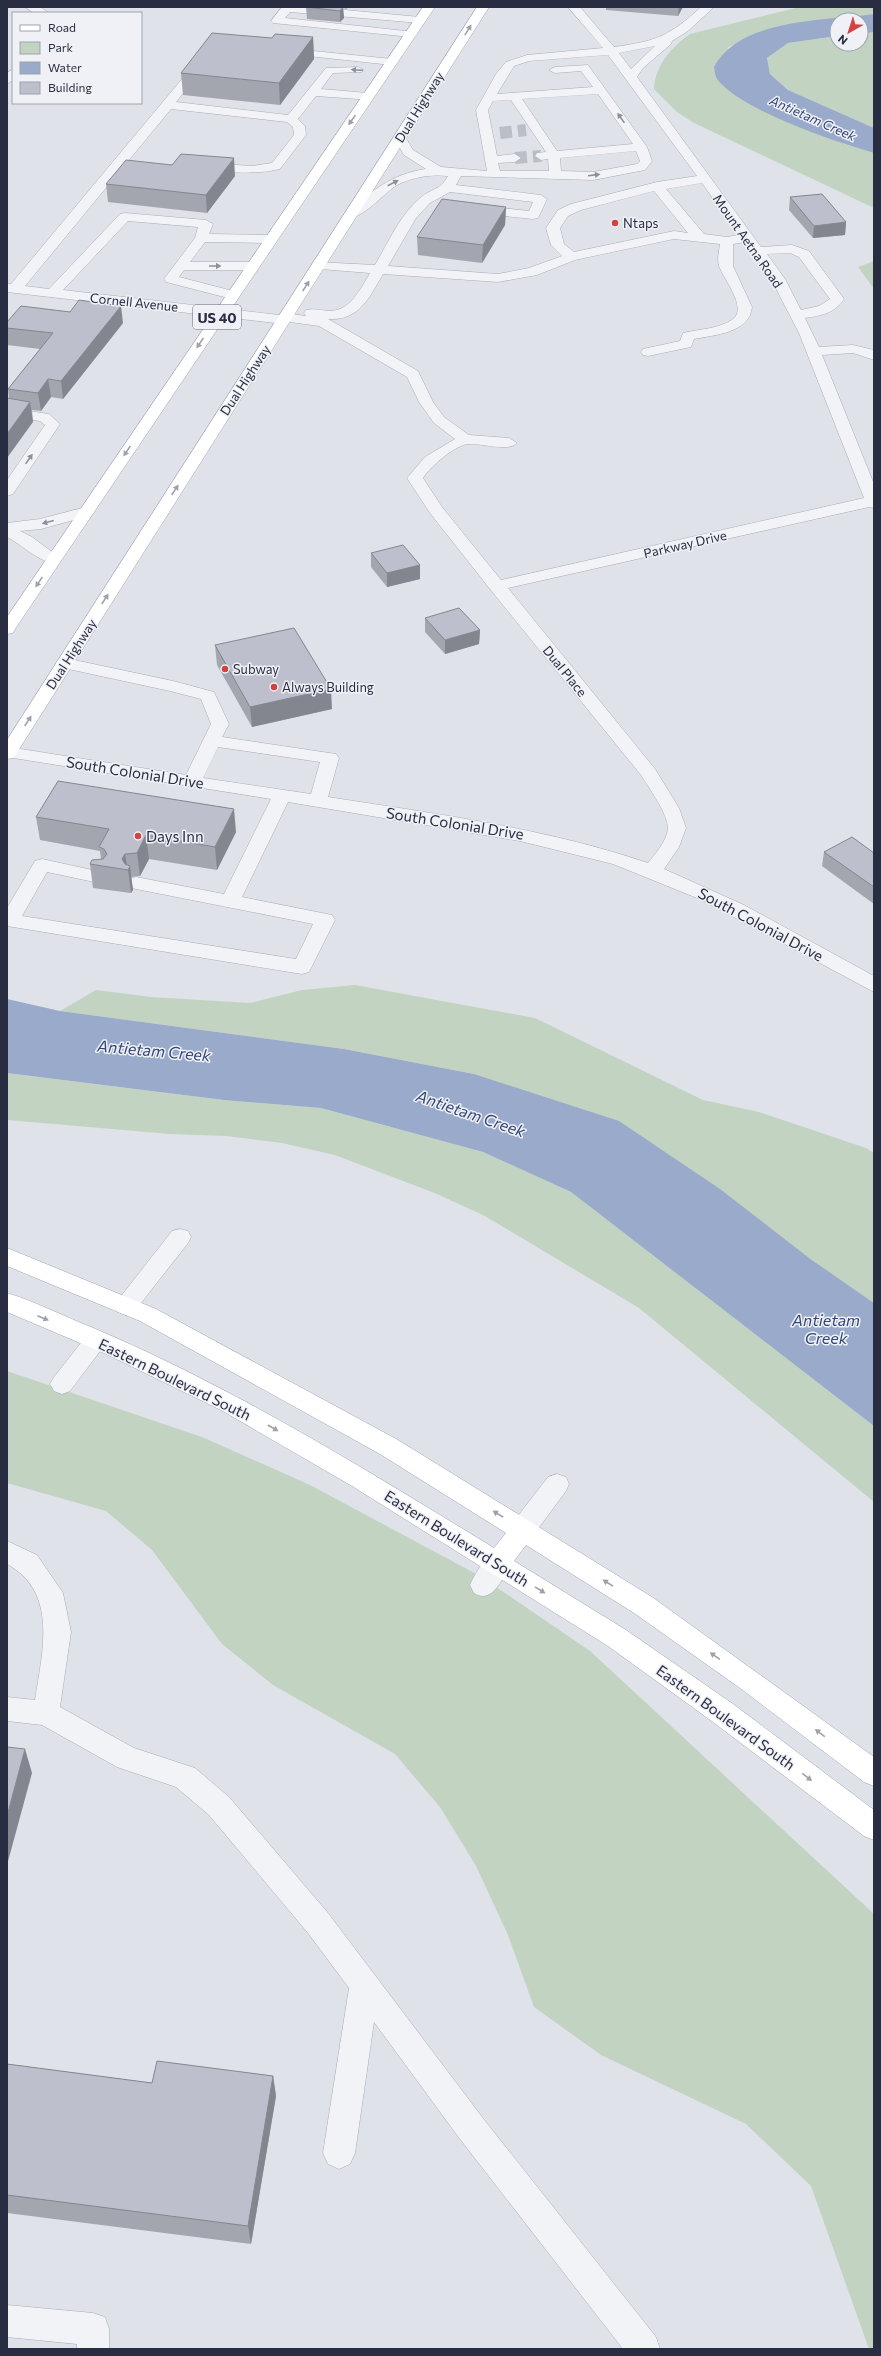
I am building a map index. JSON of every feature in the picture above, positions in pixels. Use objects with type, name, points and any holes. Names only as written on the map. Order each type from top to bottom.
[{"type":"main road","name":"Dual Highway","points":[[8,753],[483,7]]},
{"type":"main road","name":"US 40","points":[[7,629],[251,266],[425,13]]},
{"type":"main road","points":[[7,1257],[148,1315],[382,1443],[643,1605],[749,1680],[874,1773]]},
{"type":"main road","name":"Eastern Boulevard South","points":[[7,1302],[96,1340],[230,1403],[362,1479],[617,1638],[723,1713],[874,1827]]},
{"type":"main road","points":[[498,1563],[523,1530]]},
{"type":"street","points":[[31,7],[41,12]]},
{"type":"street","points":[[379,7],[425,13]]},
{"type":"street","name":"Mount Aetna Road","points":[[574,7],[611,50],[778,279],[813,352],[874,502]]},
{"type":"street","points":[[631,77],[639,66],[708,7]]},
{"type":"street","points":[[411,34],[277,21],[287,8],[425,13]]},
{"type":"street","points":[[494,175],[492,140],[482,110],[502,74],[510,64],[527,58],[611,50],[646,44],[675,34]]},
{"type":"street","points":[[273,50],[388,67]]},
{"type":"street","points":[[11,288],[168,105],[209,51]]},
{"type":"street","points":[[291,119],[333,68],[388,67]]},
{"type":"street","points":[[351,215],[392,183],[412,175],[438,171],[494,175],[593,176],[641,167],[646,161],[641,147],[584,67],[546,70]]},
{"type":"street","points":[[502,74],[524,72]]},
{"type":"street","points":[[489,98],[601,90]]},
{"type":"street","points":[[313,92],[368,97]]},
{"type":"street","points":[[515,96],[555,175]]},
{"type":"street","points":[[168,105],[291,119],[299,126],[300,135],[276,166],[252,170],[192,166]]},
{"type":"street","points":[[400,138],[408,152],[438,171]]},
{"type":"street","points":[[537,138],[641,147]]},
{"type":"street","points":[[492,140],[512,154]]},
{"type":"street","points":[[119,163],[134,164]]},
{"type":"street","points":[[448,188],[456,173]]},
{"type":"street","points":[[571,257],[558,245],[553,228],[563,213],[576,207],[657,186],[705,179]]},
{"type":"street","points":[[657,186],[699,237]]},
{"type":"street","points":[[287,316],[347,313],[364,295],[411,216],[425,200],[448,188],[479,191],[524,197],[515,213],[465,207],[479,191]]},
{"type":"street","points":[[494,211],[503,194]]},
{"type":"street","points":[[425,200],[447,204]]},
{"type":"street","points":[[53,293],[125,218],[206,224],[201,238],[179,266],[171,279],[232,295]]},
{"type":"street","points":[[320,265],[498,278],[532,272],[571,257],[674,235],[727,241],[748,238]]},
{"type":"street","points":[[201,238],[270,239]]},
{"type":"street","points":[[648,352],[686,344],[688,336],[729,326],[741,320],[745,312],[744,304],[726,266],[727,241]]},
{"type":"street","points":[[758,251],[792,249],[804,254],[836,299],[834,304],[826,308],[796,315]]},
{"type":"street","points":[[179,266],[251,266]]},
{"type":"street","name":"Cornell Avenue","points":[[11,288],[221,312],[287,316]]},
{"type":"street","points":[[287,316],[323,322],[413,374],[426,402],[439,420],[465,439],[509,443]]},
{"type":"street","points":[[813,352],[855,350],[870,353],[874,356]]},
{"type":"street","points":[[7,412],[44,417],[53,424],[7,491]]},
{"type":"street","name":"Dual Place","points":[[465,439],[436,455],[420,469],[414,478],[436,510],[496,586],[649,773],[670,808],[677,828],[670,847],[652,871]]},
{"type":"street","name":"Parkway Drive","points":[[496,586],[874,502]]},
{"type":"street","points":[[7,528],[41,524],[86,512]]},
{"type":"street","points":[[7,531],[26,540],[54,560]]},
{"type":"street","points":[[65,663],[172,686],[208,696],[220,724],[192,781]]},
{"type":"street","points":[[211,741],[330,758],[318,801]]},
{"type":"street","name":"South Colonial Drive","points":[[8,753],[282,795],[530,836],[591,851],[652,871],[744,913],[874,985]]},
{"type":"street","points":[[230,902],[282,795]]},
{"type":"street","points":[[99,876],[42,865],[10,920],[302,967],[325,920],[136,883]]},
{"type":"street","points":[[126,1306],[180,1237]]},
{"type":"street","points":[[62,1384],[96,1340]]},
{"type":"street","points":[[523,1530],[557,1484]]},
{"type":"street","points":[[7,1552],[28,1563],[50,1593],[58,1632],[46,1713]]},
{"type":"street","points":[[483,1585],[498,1563]]},
{"type":"street","points":[[7,1709],[46,1713],[127,1758],[185,1777],[219,1806],[318,1923],[471,2128],[644,2349]]},
{"type":"street","points":[[339,2154],[364,1986]]},
{"type":"street","points":[[7,2321],[93,2329],[93,2349]]},
{"type":"green space","points":[[800,7],[874,7],[874,14],[869,15],[869,12],[829,12],[829,20],[781,27],[763,32],[727,48],[844,144],[874,153],[874,208],[694,123],[677,112],[654,89],[655,80],[661,64],[666,57],[690,34]]},
{"type":"green space","points":[[874,32],[874,128],[788,90],[770,74],[767,58],[788,43],[829,37],[829,52],[869,52],[869,33]]},
{"type":"green space","points":[[874,261],[874,289],[858,267]]},
{"type":"green space","points":[[355,985],[535,1018],[703,1100],[759,1112],[866,1148],[874,1153],[874,1303],[809,1258],[474,1074],[344,1049],[60,1011],[96,990],[151,997],[250,1003],[302,990]]},
{"type":"green space","points":[[7,1073],[224,1100],[321,1108],[483,1152],[571,1192],[874,1426],[874,1502],[639,1308],[485,1216],[437,1194],[335,1155],[282,1143],[226,1136],[170,1134],[7,1120]]},
{"type":"green space","points":[[7,1371],[202,1437],[310,1485],[480,1576],[590,1651],[874,1914],[874,2349],[869,2349],[811,2186],[746,2124],[601,2055],[534,2007],[508,1935],[476,1866],[440,1807],[395,1754],[273,1685],[222,1644],[152,1550],[106,1511],[7,1483]]},
{"type":"water","name":"Antietam Creek","points":[[874,14],[874,32],[869,33],[869,15]]},
{"type":"water","name":"Antietam Creek","points":[[829,19],[829,37],[788,43],[767,58],[770,74],[788,90],[874,128],[874,153],[790,124],[746,102],[729,91],[716,78],[714,67],[726,51],[743,39],[763,31],[785,25]]},
{"type":"water","name":"Antietam Creek","points":[[7,999],[60,1011],[344,1049],[474,1074],[619,1121],[720,1189],[809,1258],[874,1303],[874,1426],[571,1192],[483,1152],[321,1108],[224,1100],[7,1073]]},
{"type":"building","points":[[306,7],[343,7],[340,11]]},
{"type":"building","points":[[212,33],[272,38],[275,34],[313,37],[279,83],[181,73]]},
{"type":"building","points":[[181,154],[234,158],[206,195],[106,184],[126,160],[172,165]]},
{"type":"building","points":[[822,194],[846,222],[814,226],[790,197]]},
{"type":"building","points":[[442,199],[506,207],[483,245],[417,237]]},
{"type":"building","points":[[79,300],[121,306],[61,381],[48,379],[38,393],[8,389],[53,333],[7,328],[7,322],[21,306],[70,312]]},
{"type":"building","points":[[7,398],[30,402],[7,434]]},
{"type":"building","points":[[403,545],[420,565],[387,573],[371,553]]},
{"type":"building","points":[[459,608],[480,630],[445,640],[425,618]]},
{"type":"building","name":"Always Building","points":[[294,628],[331,689],[250,707],[215,645]]},
{"type":"building","points":[[58,781],[234,809],[215,847],[146,835],[137,853],[125,854],[122,859],[125,864],[130,866],[128,870],[90,864],[92,860],[103,859],[107,854],[104,849],[99,847],[109,829],[36,817]]},
{"type":"building","points":[[852,837],[874,853],[874,887],[824,852]]},
{"type":"building","points":[[7,1747],[25,1749],[7,1816]]},
{"type":"building","points":[[157,2061],[273,2076],[248,2226],[7,2195],[7,2064],[152,2083]]},
{"type":"tunnel","points":[[500,133],[526,130]]},
{"type":"tunnel","points":[[515,158],[541,156]]},
{"type":"place","name":"Ntaps","points":[[615,223]]},
{"type":"place","name":"Subway","points":[[225,669]]},
{"type":"place","name":"Always Building","points":[[274,687]]},
{"type":"place","name":"Days Inn","points":[[138,836]]}]
